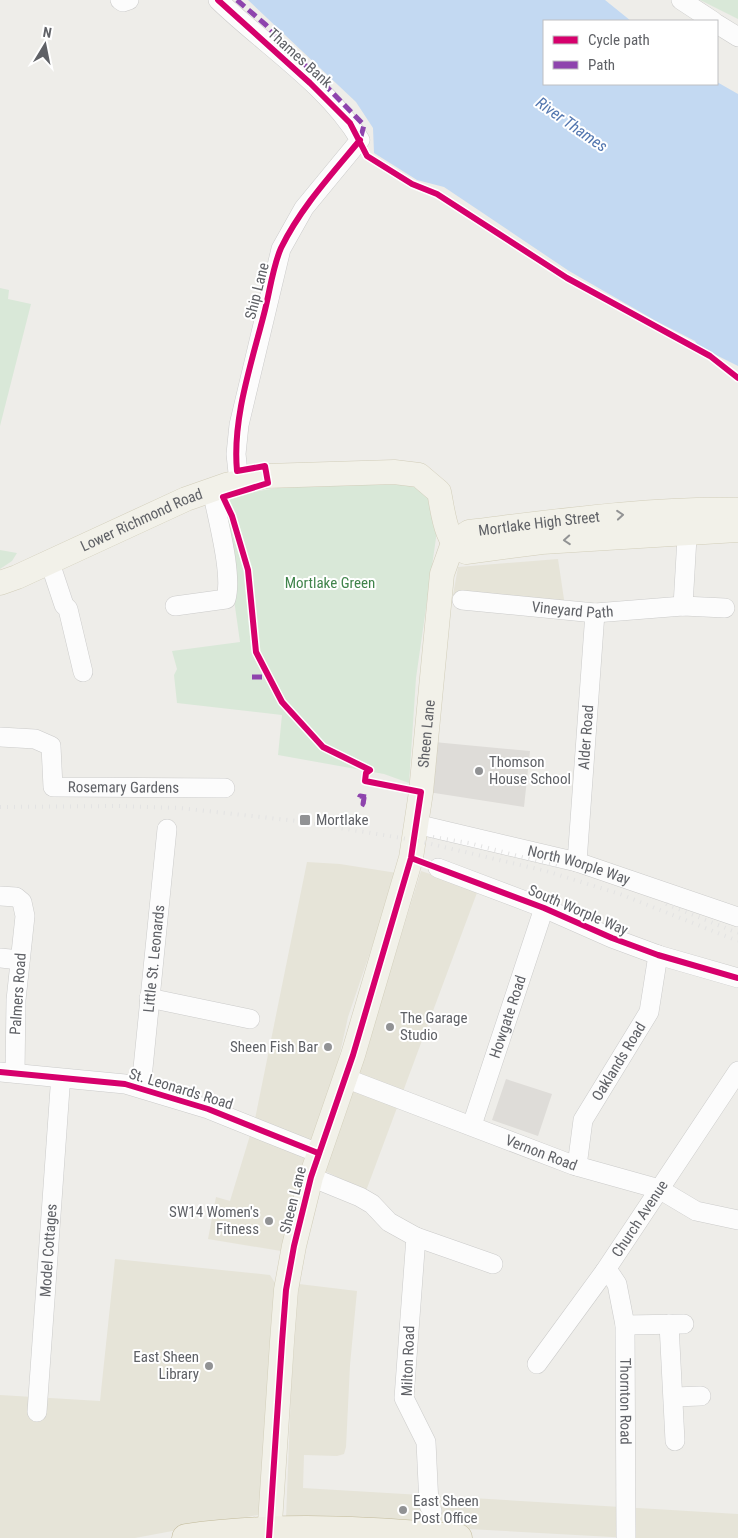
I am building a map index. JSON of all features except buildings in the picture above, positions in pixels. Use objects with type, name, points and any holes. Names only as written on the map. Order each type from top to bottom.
[{"type":"highway","points":[[186,1538],[232,1532],[458,1538]]},
{"type":"main road","name":"Lower Richmond Road","points":[[0,583],[17,577],[50,560],[186,499],[239,482],[275,475],[394,472],[419,475],[439,492],[444,518],[453,542]]},
{"type":"main road","name":"Mortlake High Street","points":[[453,542],[469,532],[688,520],[738,510]]},
{"type":"main road","name":"Mortlake High Street","points":[[688,520],[738,530]]},
{"type":"main road","name":"Sheen Lane","points":[[270,1534],[286,1290],[294,1246],[318,1153],[345,1078],[407,871],[416,824],[442,574],[453,542]]},
{"type":"street","points":[[120,0],[123,2],[129,0]]},
{"type":"street","name":"Thames Bank","points":[[218,0],[317,89],[350,123],[360,140]]},
{"type":"street","points":[[681,0],[711,20]]},
{"type":"street","points":[[718,25],[738,37]]},
{"type":"street","name":"Ship Lane","points":[[239,482],[236,454],[239,425],[281,249],[304,208],[360,140]]},
{"type":"street","points":[[175,606],[226,600],[228,592],[224,558],[212,490]]},
{"type":"street","points":[[683,606],[688,520]]},
{"type":"street","points":[[50,560],[64,605],[68,609],[83,672]]},
{"type":"street","name":"Vineyard Path","points":[[462,600],[595,614],[683,606],[725,608]]},
{"type":"street","name":"Alder Road","points":[[577,862],[595,614]]},
{"type":"street","name":"Rosemary Gardens","points":[[0,737],[44,741],[51,746],[52,787],[226,788]]},
{"type":"street","name":"North Worple Way","points":[[416,824],[577,862],[738,917]]},
{"type":"street","name":"Little St. Leonards","points":[[141,1088],[167,829]]},
{"type":"street","name":"South Worple Way","points":[[438,868],[544,908],[658,956],[738,978]]},
{"type":"street","name":"Palmers Road","points":[[0,896],[16,897],[22,902],[26,916],[7,1073]]},
{"type":"street","name":"Howgate Road","points":[[472,1125],[544,908]]},
{"type":"street","name":"Oaklands Road","points":[[577,1166],[583,1120],[649,1012],[658,956]]},
{"type":"street","points":[[0,958],[20,960]]},
{"type":"street","points":[[149,998],[250,1019]]},
{"type":"street","name":"Church Avenue","points":[[537,1364],[605,1271],[738,1072]]},
{"type":"street","name":"St. Leonards Road","points":[[7,1073],[125,1084],[141,1088],[208,1109],[318,1153]]},
{"type":"street","name":"Vernon Road","points":[[345,1078],[577,1166],[659,1189],[691,1209],[738,1220]]},
{"type":"street","name":"Model Cottages","points":[[37,1412],[60,1088]]},
{"type":"street","points":[[311,1177],[360,1197],[372,1204],[389,1222],[416,1236],[493,1264]]},
{"type":"street","name":"Milton Road","points":[[416,1236],[404,1398],[426,1442],[429,1505],[432,1511]]},
{"type":"street","name":"Thornton Road","points":[[605,1271],[611,1275],[617,1284],[625,1325],[626,1538]]},
{"type":"street","points":[[625,1325],[676,1324],[675,1441]]},
{"type":"street","points":[[674,1397],[701,1396]]},
{"type":"shaded area","points":[[558,559],[565,606],[453,595],[458,567]]},
{"type":"shaded area","name":"Thomson House School","points":[[434,742],[530,751],[524,807],[428,792]]},
{"type":"shaded area","points":[[307,862],[340,864],[397,873],[348,1017],[336,1071],[298,1194],[292,1197],[281,1251],[208,1239],[216,1197],[230,1201],[255,1119]]},
{"type":"shaded area","points":[[421,871],[478,890],[366,1191],[325,1171],[357,1079]]},
{"type":"shaded area","points":[[506,1079],[552,1094],[538,1136],[492,1120]]},
{"type":"shaded area","points":[[115,1259],[270,1275],[277,1286],[263,1508],[258,1515],[135,1538],[0,1538],[0,1395],[100,1401]]},
{"type":"shaded area","points":[[299,1284],[357,1291],[350,1365],[346,1447],[344,1454],[337,1456],[304,1455],[303,1488],[738,1514],[738,1538],[630,1538],[286,1519],[291,1390]]},
{"type":"green space","points":[[700,0],[738,0],[738,19]]},
{"type":"green space","points":[[0,288],[9,290],[8,299],[31,304],[0,426]]},
{"type":"green space","name":"Mortlake Green","points":[[407,483],[427,491],[439,517],[416,678],[409,783],[384,774],[278,755],[282,715],[177,703],[174,675],[177,669],[172,651],[240,642],[222,515],[222,501],[244,494],[290,487]]},
{"type":"green space","points":[[0,550],[17,553],[12,561],[0,569]]},
{"type":"water","name":"River Thames","points":[[248,0],[605,0],[630,20],[543,20],[543,85],[718,85],[718,83],[738,94],[738,366],[698,346],[695,341],[569,271],[444,187],[417,180],[374,153],[373,128],[356,102]]},
{"type":"railway","points":[[0,807],[119,806],[180,808],[297,821],[414,840],[546,871],[620,894],[738,941]]},
{"type":"railway","points":[[433,837],[469,843],[560,867]]},
{"type":"railway","points":[[666,904],[738,933]]},
{"type":"marked path","points":[[237,0],[266,25],[364,125],[361,143]]},
{"type":"marked path","points":[[252,677],[270,677]]},
{"type":"marked path","points":[[365,805],[363,804],[364,798],[359,799],[360,796],[366,797]]},
{"type":"cycle path","points":[[218,0],[310,83],[350,123],[367,156],[412,184],[437,194],[567,278],[710,356],[738,378]]},
{"type":"cycle path","points":[[269,1538],[286,1290],[294,1246],[311,1177],[353,1055],[411,858],[421,792],[365,781],[366,773],[370,770],[323,747],[282,702],[256,652],[248,570],[232,516],[223,497],[268,483],[265,466],[237,471],[236,451],[237,431],[244,390],[276,262],[281,248],[298,219],[318,191],[360,140]]},
{"type":"cycle path","points":[[411,858],[544,908],[612,938],[658,955],[738,978]]},
{"type":"cycle path","points":[[0,1072],[125,1084],[208,1109],[318,1153]]},
{"type":"place","name":"Thomson House School","points":[[479,771]]},
{"type":"place","name":"Mortlake","points":[[305,820]]},
{"type":"place","name":"The Garage Studio","points":[[390,1027]]},
{"type":"place","name":"Sheen Fish Bar","points":[[328,1047]]},
{"type":"place","name":"SW14 Women's Fitness","points":[[269,1221]]},
{"type":"place","name":"East Sheen Library","points":[[209,1366]]},
{"type":"place","name":"East Sheen Post Office","points":[[403,1510]]}]
